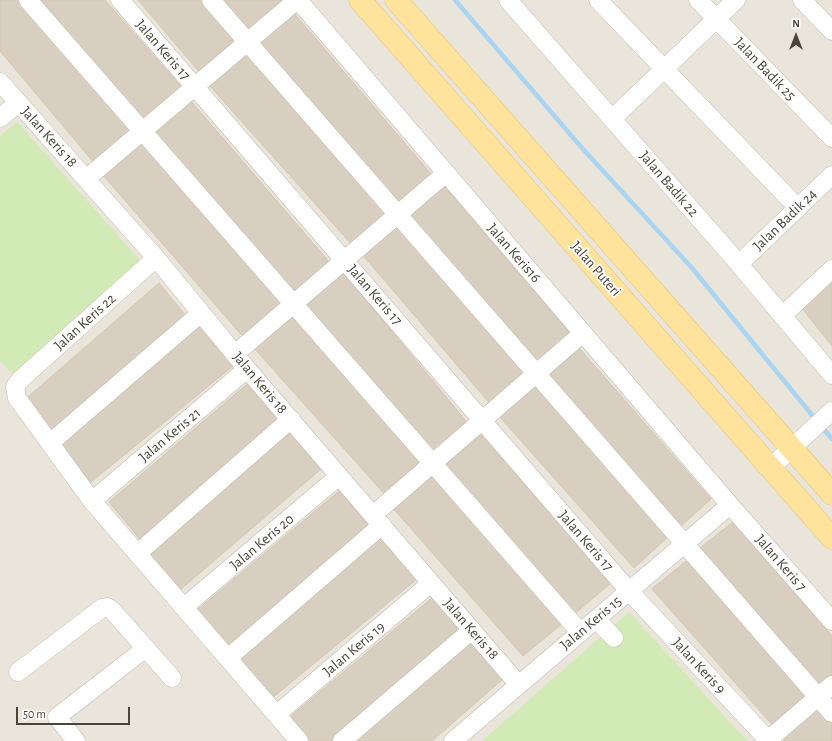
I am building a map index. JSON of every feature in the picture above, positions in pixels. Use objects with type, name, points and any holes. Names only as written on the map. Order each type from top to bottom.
[{"type":"main road","name":"Jalan Puteri","points":[[360,0],[832,538]]},
{"type":"main road","name":"Jalan Puteri","points":[[396,0],[798,442],[832,494]]},
{"type":"street","points":[[28,0],[580,632]]},
{"type":"street","name":"Jalan Keris 17","points":[[120,0],[629,591]]},
{"type":"street","points":[[211,0],[832,713]]},
{"type":"street","points":[[86,179],[297,0]]},
{"type":"street","name":"Jalan Keris16","points":[[297,0],[730,505]]},
{"type":"street","name":"Jalan Badik 22","points":[[508,0],[739,264],[782,316],[830,369]]},
{"type":"street","points":[[598,0],[798,208]]},
{"type":"street","name":"Jalan Badik 25","points":[[698,0],[832,138]]},
{"type":"street","points":[[612,119],[736,0]]},
{"type":"street","points":[[802,0],[832,31]]},
{"type":"street","name":"Jalan Keris 18","points":[[0,82],[156,258],[247,369],[519,685]]},
{"type":"street","points":[[0,118],[18,103]]},
{"type":"street","points":[[235,354],[446,173]]},
{"type":"street","name":"Jalan Badik 24","points":[[739,264],[832,175]]},
{"type":"street","name":"Jalan Keris 22","points":[[50,444],[17,398],[15,387],[21,379],[156,258]]},
{"type":"street","points":[[782,316],[832,269]]},
{"type":"street","points":[[201,313],[50,444],[92,501],[277,714],[298,741]]},
{"type":"street","points":[[228,658],[377,520],[433,463],[583,333]]},
{"type":"street","name":"Jalan Keris 21","points":[[92,501],[247,369]]},
{"type":"street","points":[[770,468],[832,411]]},
{"type":"street","points":[[138,553],[291,419]]},
{"type":"street","name":"Jalan Keris 20","points":[[184,607],[339,476]]},
{"type":"street","name":"Jalan Keris 15","points":[[453,741],[730,505]]},
{"type":"street","name":"Jalan Keris 7","points":[[730,505],[832,621]]},
{"type":"street","name":"Jalan Keris 19","points":[[277,714],[431,583]]},
{"type":"street","name":"Jalan Keris 9","points":[[629,591],[768,740]]},
{"type":"street","points":[[18,672],[102,608],[107,607],[111,609],[172,678]]},
{"type":"street","points":[[596,620],[614,638]]},
{"type":"street","points":[[342,741],[472,630]]},
{"type":"street","points":[[76,741],[57,717],[146,648]]},
{"type":"street","points":[[768,740],[832,685]]},
{"type":"shaded area","points":[[0,0],[832,0],[832,741],[0,741]]},
{"type":"green space","points":[[17,122],[143,264],[15,378],[0,360],[0,136]]},
{"type":"green space","points":[[629,612],[747,741],[482,741]]},
{"type":"building","points":[[0,0],[19,0],[133,131],[95,164],[0,51]]},
{"type":"building","points":[[35,0],[105,0],[185,91],[143,124]]},
{"type":"building","points":[[138,0],[205,0],[240,40],[202,75]]},
{"type":"building","points":[[217,0],[285,0],[247,34]]},
{"type":"building","points":[[293,12],[432,175],[398,205],[256,45]]},
{"type":"building","points":[[248,52],[389,211],[353,246],[209,85]]},
{"type":"building","points":[[190,100],[331,264],[294,297],[152,130]]},
{"type":"building","points":[[142,140],[284,305],[245,339],[102,174]]},
{"type":"building","points":[[444,186],[574,338],[537,368],[406,214]]},
{"type":"building","points":[[400,221],[529,372],[492,406],[361,253]]},
{"type":"building","points":[[343,272],[470,426],[434,456],[305,304]]},
{"type":"building","points":[[832,277],[832,346],[801,307]]},
{"type":"building","points":[[159,283],[190,321],[51,438],[21,403]]},
{"type":"building","points":[[294,314],[426,466],[388,498],[254,348]]},
{"type":"building","points":[[198,326],[233,366],[91,482],[59,444]]},
{"type":"building","points":[[580,349],[711,499],[680,527],[545,377]]},
{"type":"building","points":[[247,384],[282,426],[143,543],[109,502]]},
{"type":"building","points":[[535,385],[669,536],[634,568],[499,416]]},
{"type":"building","points":[[289,433],[321,469],[180,590],[149,552]]},
{"type":"building","points":[[481,435],[611,583],[572,616],[443,466]]},
{"type":"building","points":[[433,474],[563,623],[523,656],[392,507]]},
{"type":"building","points":[[339,491],[372,530],[230,649],[197,610]]},
{"type":"building","points":[[733,522],[832,636],[832,679],[820,690],[696,551]]},
{"type":"building","points":[[380,536],[417,579],[272,698],[237,657]]},
{"type":"building","points":[[691,557],[812,696],[775,728],[652,589]]},
{"type":"building","points":[[432,598],[463,633],[334,741],[311,741],[291,716]]},
{"type":"building","points":[[470,641],[503,679],[432,741],[353,741]]},
{"type":"building","points":[[818,706],[832,723],[832,741],[785,741],[781,736]]},
{"type":"waterway","points":[[455,0],[582,148],[692,268],[816,420]]},
{"type":"waterway","points":[[821,426],[832,439]]}]
